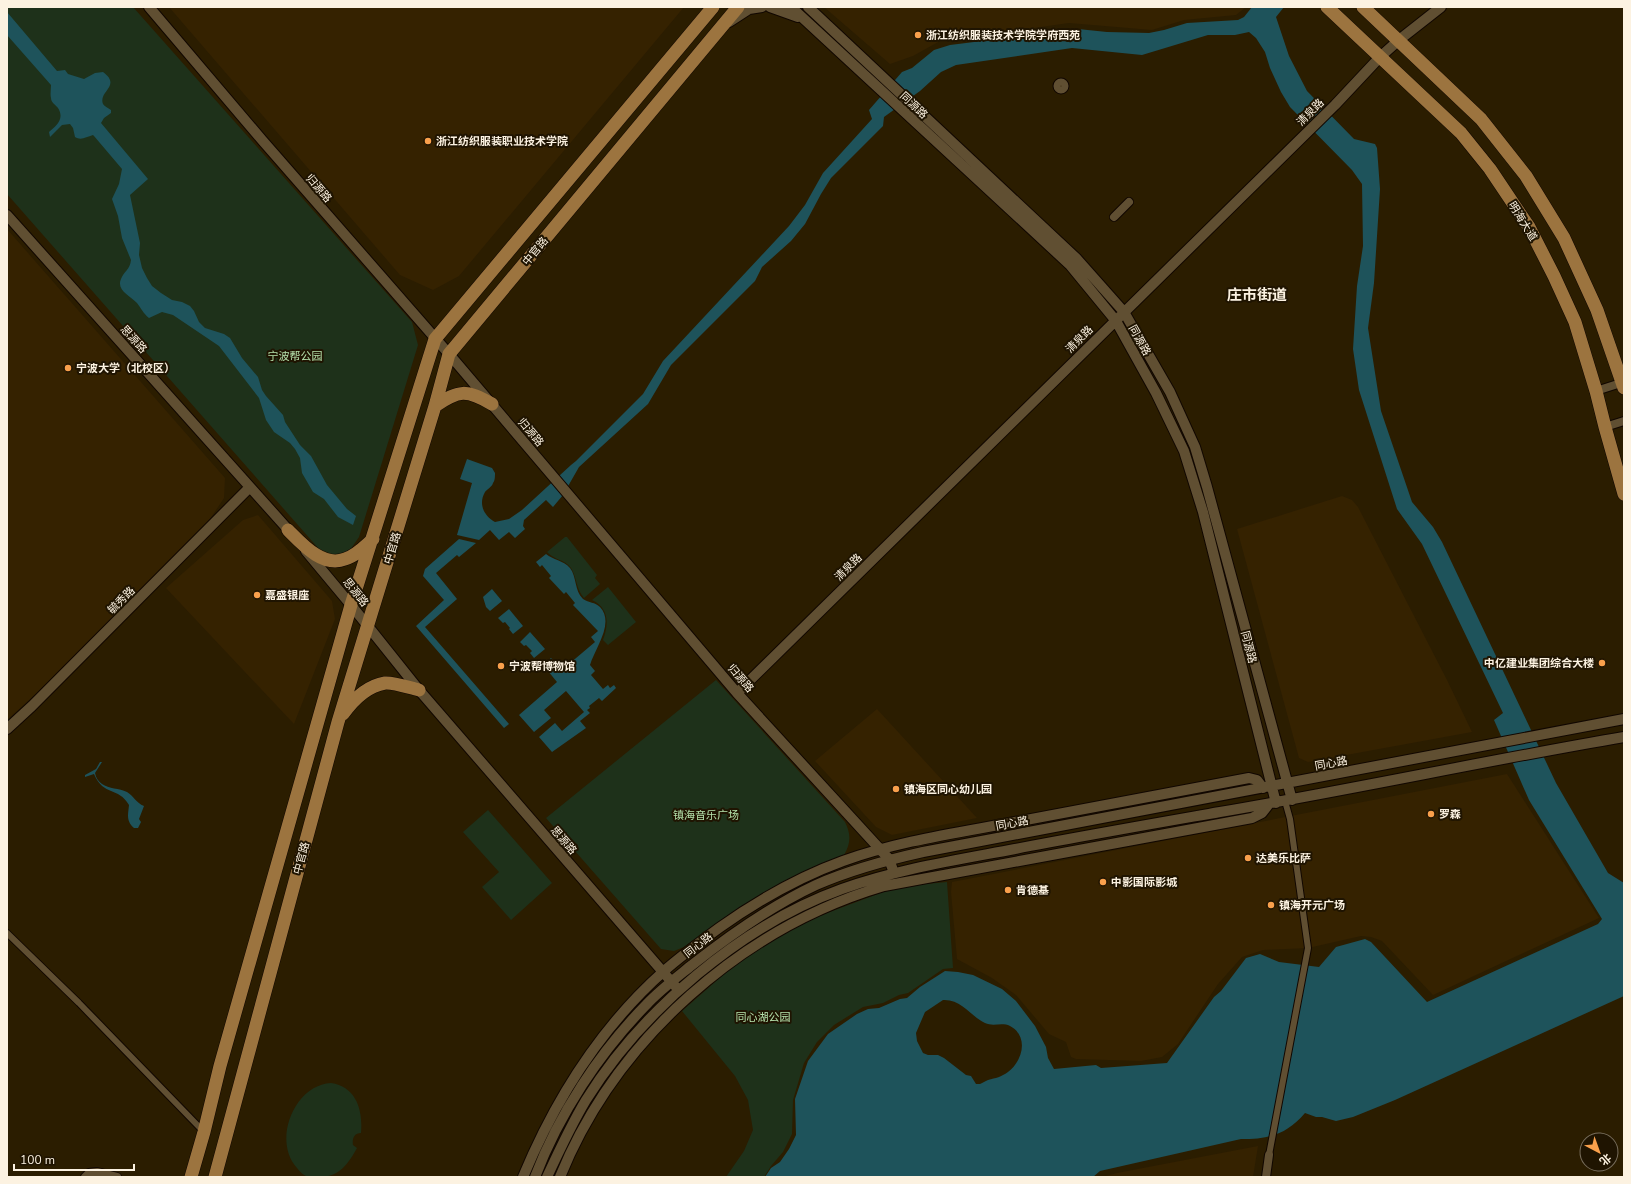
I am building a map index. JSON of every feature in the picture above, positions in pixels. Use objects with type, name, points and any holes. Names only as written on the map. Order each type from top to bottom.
[{"type":"main road","name":"中官路","points":[[191,1177],[204,1132],[220,1066],[351,605],[436,339],[713,7]]},
{"type":"main road","name":"中官路","points":[[215,1177],[338,722],[435,406],[449,354],[738,7]]},
{"type":"main road","name":"明海大道","points":[[1327,7],[1461,133],[1490,169],[1529,227],[1575,322],[1596,390],[1624,494]]},
{"type":"main road","points":[[1363,7],[1481,120],[1526,176],[1564,238],[1597,310],[1624,384]]},
{"type":"main road","points":[[435,406],[450,396],[463,393],[475,394],[492,404]]},
{"type":"main road","points":[[288,530],[308,550],[330,561],[344,560],[350,557],[373,539]]},
{"type":"main road","points":[[338,722],[350,705],[366,690],[386,683],[419,690]]},
{"type":"street","name":"归源路","points":[[149,7],[272,152],[492,404],[737,692],[880,849],[889,860],[894,872]]},
{"type":"street","points":[[720,30],[749,9],[762,7]]},
{"type":"street","points":[[770,7],[789,13],[806,21]]},
{"type":"street","name":"同源路","points":[[791,7],[1070,265],[1116,321],[1156,393],[1184,451],[1203,512],[1267,787],[1280,802],[1287,783],[1195,447],[1170,392],[1124,312],[1077,258],[811,9]]},
{"type":"street","name":"清泉路","points":[[737,692],[1335,105],[1380,57],[1398,40],[1441,7]]},
{"type":"street","points":[[1114,217],[1129,202]]},
{"type":"street","name":"思源路","points":[[7,215],[288,530],[351,605],[419,690],[680,990]]},
{"type":"street","points":[[1596,390],[1624,384]]},
{"type":"street","points":[[1605,426],[1624,421]]},
{"type":"street","name":"毓秀路","points":[[7,729],[32,706],[250,487]]},
{"type":"street","name":"同心路","points":[[535,1177],[578,1092],[620,1034],[646,1005],[718,944],[785,901],[817,885],[889,860],[923,852],[1624,719]]},
{"type":"street","points":[[547,1177],[582,1107],[606,1071],[655,1012],[721,956],[776,921],[809,903],[840,890],[894,872],[1280,802],[1543,751],[1624,737]]},
{"type":"street","points":[[523,1177],[545,1127],[576,1075],[599,1042],[632,1002],[663,972],[695,946],[745,910],[790,885],[841,862],[900,843],[1249,778],[1257,780],[1267,787]]},
{"type":"street","points":[[1266,1177],[1308,948],[1290,819],[1280,802]]},
{"type":"street","points":[[560,1177],[587,1122],[614,1078],[643,1043],[678,1007],[715,975],[751,948],[802,919],[864,892],[884,886],[1252,818],[1280,802]]},
{"type":"street","points":[[7,933],[79,1003],[204,1132]]},
{"type":"street","points":[[85,1177],[89,1173],[96,1172],[117,1177]]},
{"type":"shaded area","name":"浙江纺织服装职业技术学院","points":[[169,7],[684,7],[459,276],[433,290],[400,275]]},
{"type":"shaded area","name":"浙江纺织服装技术学院学府西苑","points":[[824,7],[1246,7],[1236,15],[1184,20],[1152,30],[1069,23],[940,41],[913,56],[890,64]]},
{"type":"shaded area","name":"宁波大学（北校区）","points":[[7,229],[225,478],[224,498],[210,519],[39,691],[7,720]]},
{"type":"shaded area","points":[[1342,496],[1352,500],[1358,507],[1447,680],[1472,732],[1308,762],[1299,758],[1237,529]]},
{"type":"shaded area","points":[[258,515],[332,601],[335,619],[294,724],[166,588],[243,520]]},
{"type":"shaded area","name":"镇海区同心幼儿园","points":[[877,709],[977,818],[892,835],[876,827],[815,761]]},
{"type":"shaded area","name":"镇海开元广场","points":[[1507,774],[1599,918],[1433,995],[1382,941],[1371,937],[1361,936],[1308,948],[1263,950],[1242,957],[1218,984],[1178,1044],[1162,1057],[1141,1061],[1076,1059],[1071,1057],[1066,1042],[1049,1034],[1016,995],[992,978],[957,959],[951,892],[952,882]]},
{"type":"shaded area","points":[[1258,1146],[1253,1177],[1102,1177],[1117,1173]]},
{"type":"green space","name":"宁波帮公园","points":[[7,7],[133,7],[412,322],[418,345],[359,537],[350,550],[337,556],[319,549],[7,194]]},
{"type":"green space","points":[[567,537],[597,575],[595,578],[600,584],[584,598],[579,591],[571,568],[547,552]]},
{"type":"green space","points":[[608,587],[636,622],[608,645],[603,640],[607,622],[605,612],[598,603],[592,600]]},
{"type":"green space","name":"镇海音乐广场","points":[[716,680],[845,822],[849,835],[849,842],[844,855],[746,904],[684,947],[674,951],[661,949],[546,818]]},
{"type":"green space","points":[[488,810],[552,883],[511,920],[482,887],[499,872],[463,832]]},
{"type":"green space","name":"同心湖公园","points":[[947,882],[953,968],[943,969],[908,993],[899,995],[883,1003],[863,1007],[834,1025],[817,1042],[804,1063],[793,1100],[792,1134],[783,1152],[764,1177],[726,1177],[744,1151],[753,1130],[748,1100],[735,1076],[682,1011],[723,975],[757,949],[792,928],[883,892],[915,885]]},
{"type":"green space","points":[[331,1083],[340,1085],[347,1089],[356,1101],[361,1116],[361,1133],[354,1137],[353,1145],[357,1148],[351,1159],[343,1168],[333,1175],[309,1177],[299,1171],[290,1157],[287,1144],[287,1130],[291,1116],[297,1104],[307,1093],[318,1086]]},
{"type":"water","points":[[1252,7],[1284,7],[1276,17],[1289,56],[1307,91],[1354,139],[1375,144],[1377,148],[1380,189],[1374,283],[1368,328],[1381,411],[1412,502],[1433,527],[1442,542],[1556,783],[1608,873],[1624,883],[1624,996],[1395,1100],[1353,1117],[1336,1121],[1305,1113],[1284,1131],[1269,1137],[1241,1139],[1100,1171],[1093,1177],[765,1177],[771,1168],[780,1162],[796,1135],[795,1099],[808,1061],[828,1034],[857,1014],[868,1009],[879,1008],[900,999],[907,998],[920,987],[945,971],[973,975],[1002,989],[1016,1001],[1035,1026],[1046,1047],[1048,1058],[1054,1069],[1096,1065],[1101,1068],[1167,1063],[1214,997],[1221,991],[1246,958],[1260,954],[1279,962],[1319,967],[1336,947],[1365,939],[1371,942],[1427,1002],[1598,924],[1602,919],[1529,800],[1494,720],[1503,713],[1422,544],[1397,509],[1359,390],[1353,349],[1357,286],[1363,246],[1362,184],[1352,170],[1290,107],[1270,68],[1265,52],[1256,38],[1249,32],[1235,35],[1208,35],[1142,55],[1072,48],[956,65],[941,72],[920,91],[884,117],[883,126],[831,178],[805,224],[791,241],[762,267],[755,281],[671,365],[648,404],[579,467],[563,495],[553,507],[546,500],[524,520],[523,526],[525,529],[515,538],[509,532],[499,540],[490,530],[479,540],[457,535],[472,483],[460,479],[467,459],[492,468],[495,473],[494,482],[485,492],[482,501],[485,513],[491,519],[495,522],[509,519],[522,510],[576,461],[643,394],[663,361],[789,226],[805,205],[823,173],[872,119],[869,110],[902,72],[912,68],[934,50],[950,45],[1078,29],[1107,32],[1149,33],[1187,23],[1238,20],[1244,17]],"holes":[[[943,1000],[950,1000],[961,1005],[985,1023],[991,1025],[1007,1025],[1016,1030],[1022,1042],[1022,1049],[1017,1062],[1008,1072],[980,1084],[976,1084],[971,1076],[966,1075],[944,1058],[938,1055],[928,1055],[923,1053],[917,1041],[916,1033],[925,1012]]]},
{"type":"water","points":[[7,12],[57,71],[65,70],[68,74],[84,79],[95,73],[103,72],[108,77],[110,85],[102,99],[103,104],[111,110],[111,113],[104,118],[101,123],[148,179],[130,195],[140,243],[139,255],[142,268],[147,278],[152,286],[161,293],[172,300],[182,302],[190,306],[199,322],[205,328],[224,334],[230,338],[242,358],[258,377],[262,390],[266,396],[283,415],[285,422],[300,445],[311,456],[327,485],[347,509],[356,516],[353,525],[338,517],[324,499],[313,492],[302,473],[300,458],[295,449],[290,443],[274,432],[266,420],[259,398],[219,346],[173,315],[162,312],[149,318],[137,303],[122,290],[120,286],[121,279],[131,260],[122,238],[118,216],[112,199],[119,184],[122,169],[93,135],[79,139],[75,137],[73,128],[70,124],[62,125],[50,137],[49,132],[59,122],[61,116],[58,108],[51,100],[51,85],[7,35]]},
{"type":"water","points":[[459,539],[476,543],[459,557],[457,555],[436,573],[457,599],[425,627],[509,724],[504,728],[416,626],[444,600],[423,576],[425,569]]},
{"type":"water","points":[[546,554],[564,563],[570,568],[574,575],[578,592],[583,599],[598,605],[604,613],[605,628],[592,658],[590,665],[595,671],[591,675],[603,689],[608,685],[610,688],[614,685],[616,688],[602,701],[599,698],[589,706],[590,708],[587,710],[590,713],[580,721],[586,728],[552,752],[539,737],[555,723],[562,731],[584,712],[566,691],[544,710],[551,718],[534,732],[519,715],[557,682],[543,665],[551,658],[560,668],[567,662],[569,664],[595,642],[591,637],[598,631],[573,605],[575,603],[566,592],[564,594],[549,578],[551,576],[542,565],[540,567],[536,562]]},
{"type":"water","points":[[492,589],[502,601],[490,611],[486,607],[483,597]]},
{"type":"water","points":[[509,609],[523,626],[513,634],[505,622],[503,623],[498,618]]},
{"type":"water","points":[[530,632],[545,649],[534,658],[530,653],[532,651],[520,642]]},
{"type":"water","points":[[100,762],[102,762],[95,773],[99,782],[108,787],[127,792],[144,806],[139,819],[141,822],[138,828],[134,828],[130,823],[128,818],[129,805],[125,799],[102,786],[98,781],[94,774],[85,777],[85,775],[96,769]]},
{"type":"place","name":"浙江纺织服装技术学院学府西苑","points":[[918,35]]},
{"type":"place","name":"浙江纺织服装职业技术学院","points":[[428,141]]},
{"type":"place","name":"宁波大学（北校区）","points":[[68,368]]},
{"type":"place","name":"嘉盛银座","points":[[257,595]]},
{"type":"place","name":"中亿建业集团综合大楼","points":[[1602,663]]},
{"type":"place","name":"宁波帮博物馆","points":[[501,666]]},
{"type":"place","name":"镇海区同心幼儿园","points":[[896,789]]},
{"type":"place","name":"罗森","points":[[1431,814]]},
{"type":"place","name":"达美乐比萨","points":[[1248,858]]},
{"type":"place","name":"中影国际影城","points":[[1103,882]]},
{"type":"place","name":"肯德基","points":[[1008,890]]},
{"type":"place","name":"镇海开元广场","points":[[1271,905]]},
{"type":"district","name":"庄市街道","points":[[1257,295]]}]
